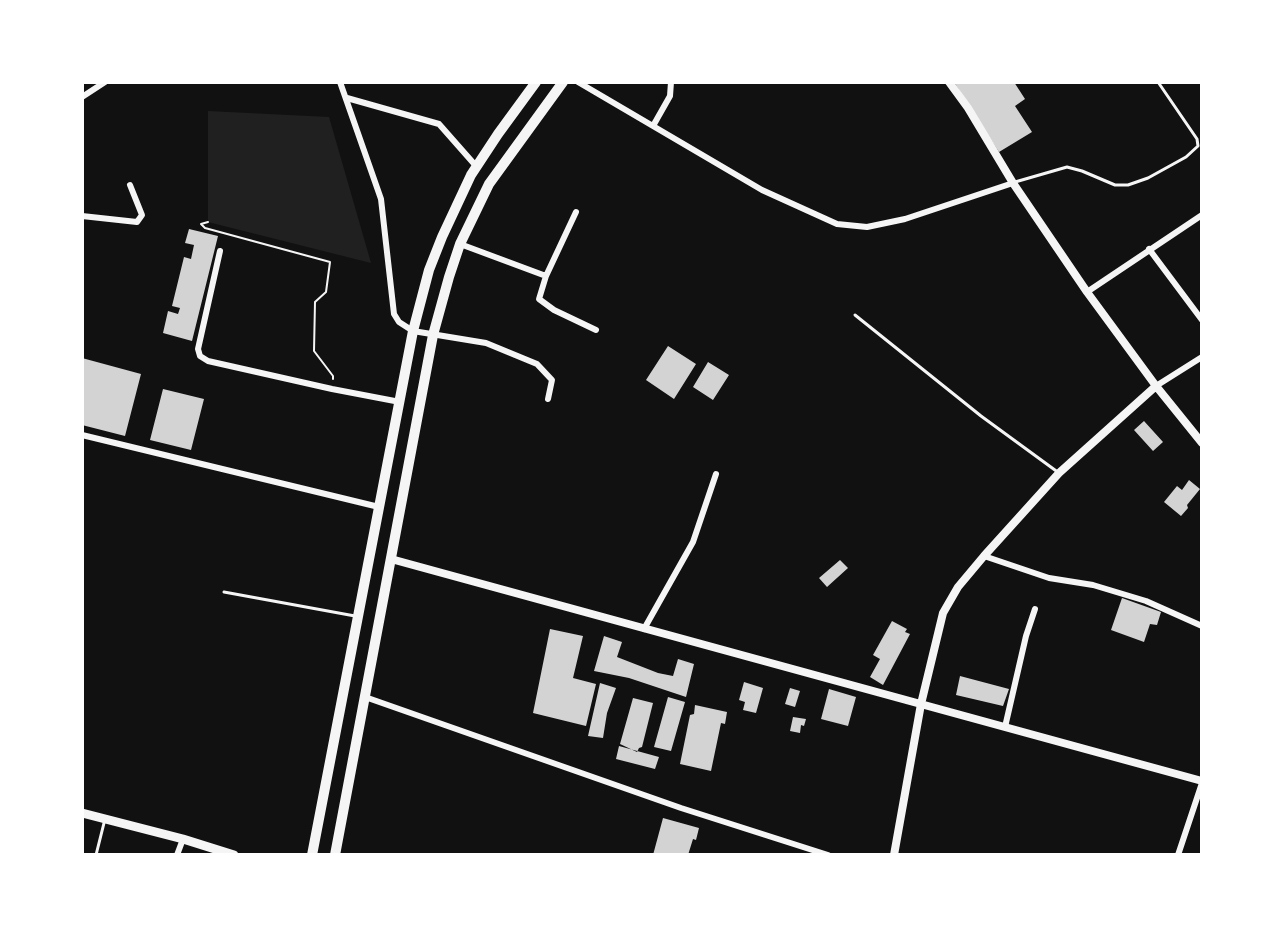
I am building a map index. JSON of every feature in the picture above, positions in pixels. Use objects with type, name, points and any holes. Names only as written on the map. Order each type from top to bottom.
[{"type":"main road","points":[[312,855],[413,331],[429,270],[457,202],[476,166],[536,82]]},
{"type":"main road","points":[[335,855],[433,335],[460,244],[489,184],[563,82]]},
{"type":"main road","points":[[82,813],[234,855]]},
{"type":"street","points":[[82,97],[105,82]]},
{"type":"street","points":[[340,82],[381,199],[394,314],[399,322],[413,331],[486,343],[537,364],[552,380],[548,399]]},
{"type":"street","points":[[578,82],[762,190],[837,224],[867,227],[905,219],[1013,183]]},
{"type":"street","points":[[653,126],[670,96],[671,82]]},
{"type":"street","points":[[949,82],[1087,292],[1202,443]]},
{"type":"street","points":[[347,98],[439,124],[476,166]]},
{"type":"street","points":[[82,216],[137,222],[142,215],[130,185]]},
{"type":"street","points":[[576,212],[546,276],[539,299],[554,310],[596,330]]},
{"type":"street","points":[[1087,292],[1202,215]]},
{"type":"street","points":[[460,244],[546,276]]},
{"type":"street","points":[[1149,249],[1202,320]]},
{"type":"street","points":[[220,251],[198,349],[200,356],[208,361],[400,402]]},
{"type":"street","points":[[894,855],[921,704],[943,613],[958,587],[1059,473],[1156,386],[1202,357]]},
{"type":"street","points":[[82,435],[379,507]]},
{"type":"street","points":[[644,629],[693,542],[716,474]]},
{"type":"street","points":[[984,556],[1049,578],[1093,585],[1146,601],[1202,626]]},
{"type":"street","points":[[391,559],[1202,782],[1178,855]]},
{"type":"street","points":[[1005,727],[1035,609]]},
{"type":"street","points":[[365,697],[681,808],[828,855]]},
{"type":"street","points":[[177,855],[183,839]]},
{"type":"lane","points":[[1013,183],[1067,167],[1115,185],[1128,185],[1186,157],[1198,146],[1197,139],[1158,82]]},
{"type":"lane","points":[[855,315],[981,416],[1059,473]]},
{"type":"lane","points":[[224,592],[358,616]]},
{"type":"lane","points":[[96,855],[105,819]]},
{"type":"path","points":[[208,222],[201,224],[205,228],[330,262],[326,292],[315,302],[314,351],[333,376],[332,389]]},
{"type":"shaded area","points":[[208,111],[329,117],[371,263],[208,222]]},
{"type":"building","points":[[954,82],[1014,82],[1025,99],[1015,106],[1032,132],[999,152]]},
{"type":"building","points":[[189,229],[218,236],[192,341],[163,333],[168,311],[178,314],[180,308],[172,306],[184,257],[191,259],[194,245],[185,243]]},
{"type":"building","points":[[668,346],[696,364],[674,399],[646,380]]},
{"type":"building","points":[[82,358],[141,374],[125,436],[82,425]]},
{"type":"building","points":[[708,362],[729,375],[713,400],[693,387]]},
{"type":"building","points":[[163,389],[204,399],[191,450],[150,440]]},
{"type":"building","points":[[1144,421],[1163,442],[1153,451],[1134,430]]},
{"type":"building","points":[[1189,480],[1200,489],[1181,516],[1164,502],[1177,486],[1182,490]]},
{"type":"building","points":[[840,560],[848,568],[827,587],[819,578]]},
{"type":"building","points":[[1122,598],[1161,612],[1157,625],[1150,624],[1144,642],[1111,630]]},
{"type":"building","points":[[892,621],[910,634],[883,685],[870,677],[880,659],[873,655]]},
{"type":"building","points":[[550,629],[583,636],[573,678],[596,684],[586,726],[533,713]]},
{"type":"building","points":[[604,636],[622,642],[617,657],[658,673],[673,676],[678,659],[694,664],[686,697],[629,678],[594,671]]},
{"type":"building","points":[[960,676],[1009,689],[1003,706],[956,695]]},
{"type":"building","points":[[744,682],[763,688],[756,713],[743,710],[745,702],[739,700]]},
{"type":"building","points":[[600,683],[616,688],[607,713],[603,738],[588,736]]},
{"type":"building","points":[[790,688],[800,691],[795,707],[785,704]]},
{"type":"building","points":[[829,689],[856,697],[848,726],[821,719]]},
{"type":"building","points":[[668,697],[685,702],[671,751],[654,747]]},
{"type":"building","points":[[633,698],[653,703],[642,747],[637,752],[620,744]]},
{"type":"building","points":[[695,705],[727,712],[725,724],[721,723],[711,771],[680,764]]},
{"type":"building","points":[[793,717],[806,719],[800,733],[790,731]]},
{"type":"building","points":[[619,746],[659,757],[655,769],[616,759]]},
{"type":"building","points":[[663,818],[699,828],[688,855],[653,855]]}]
